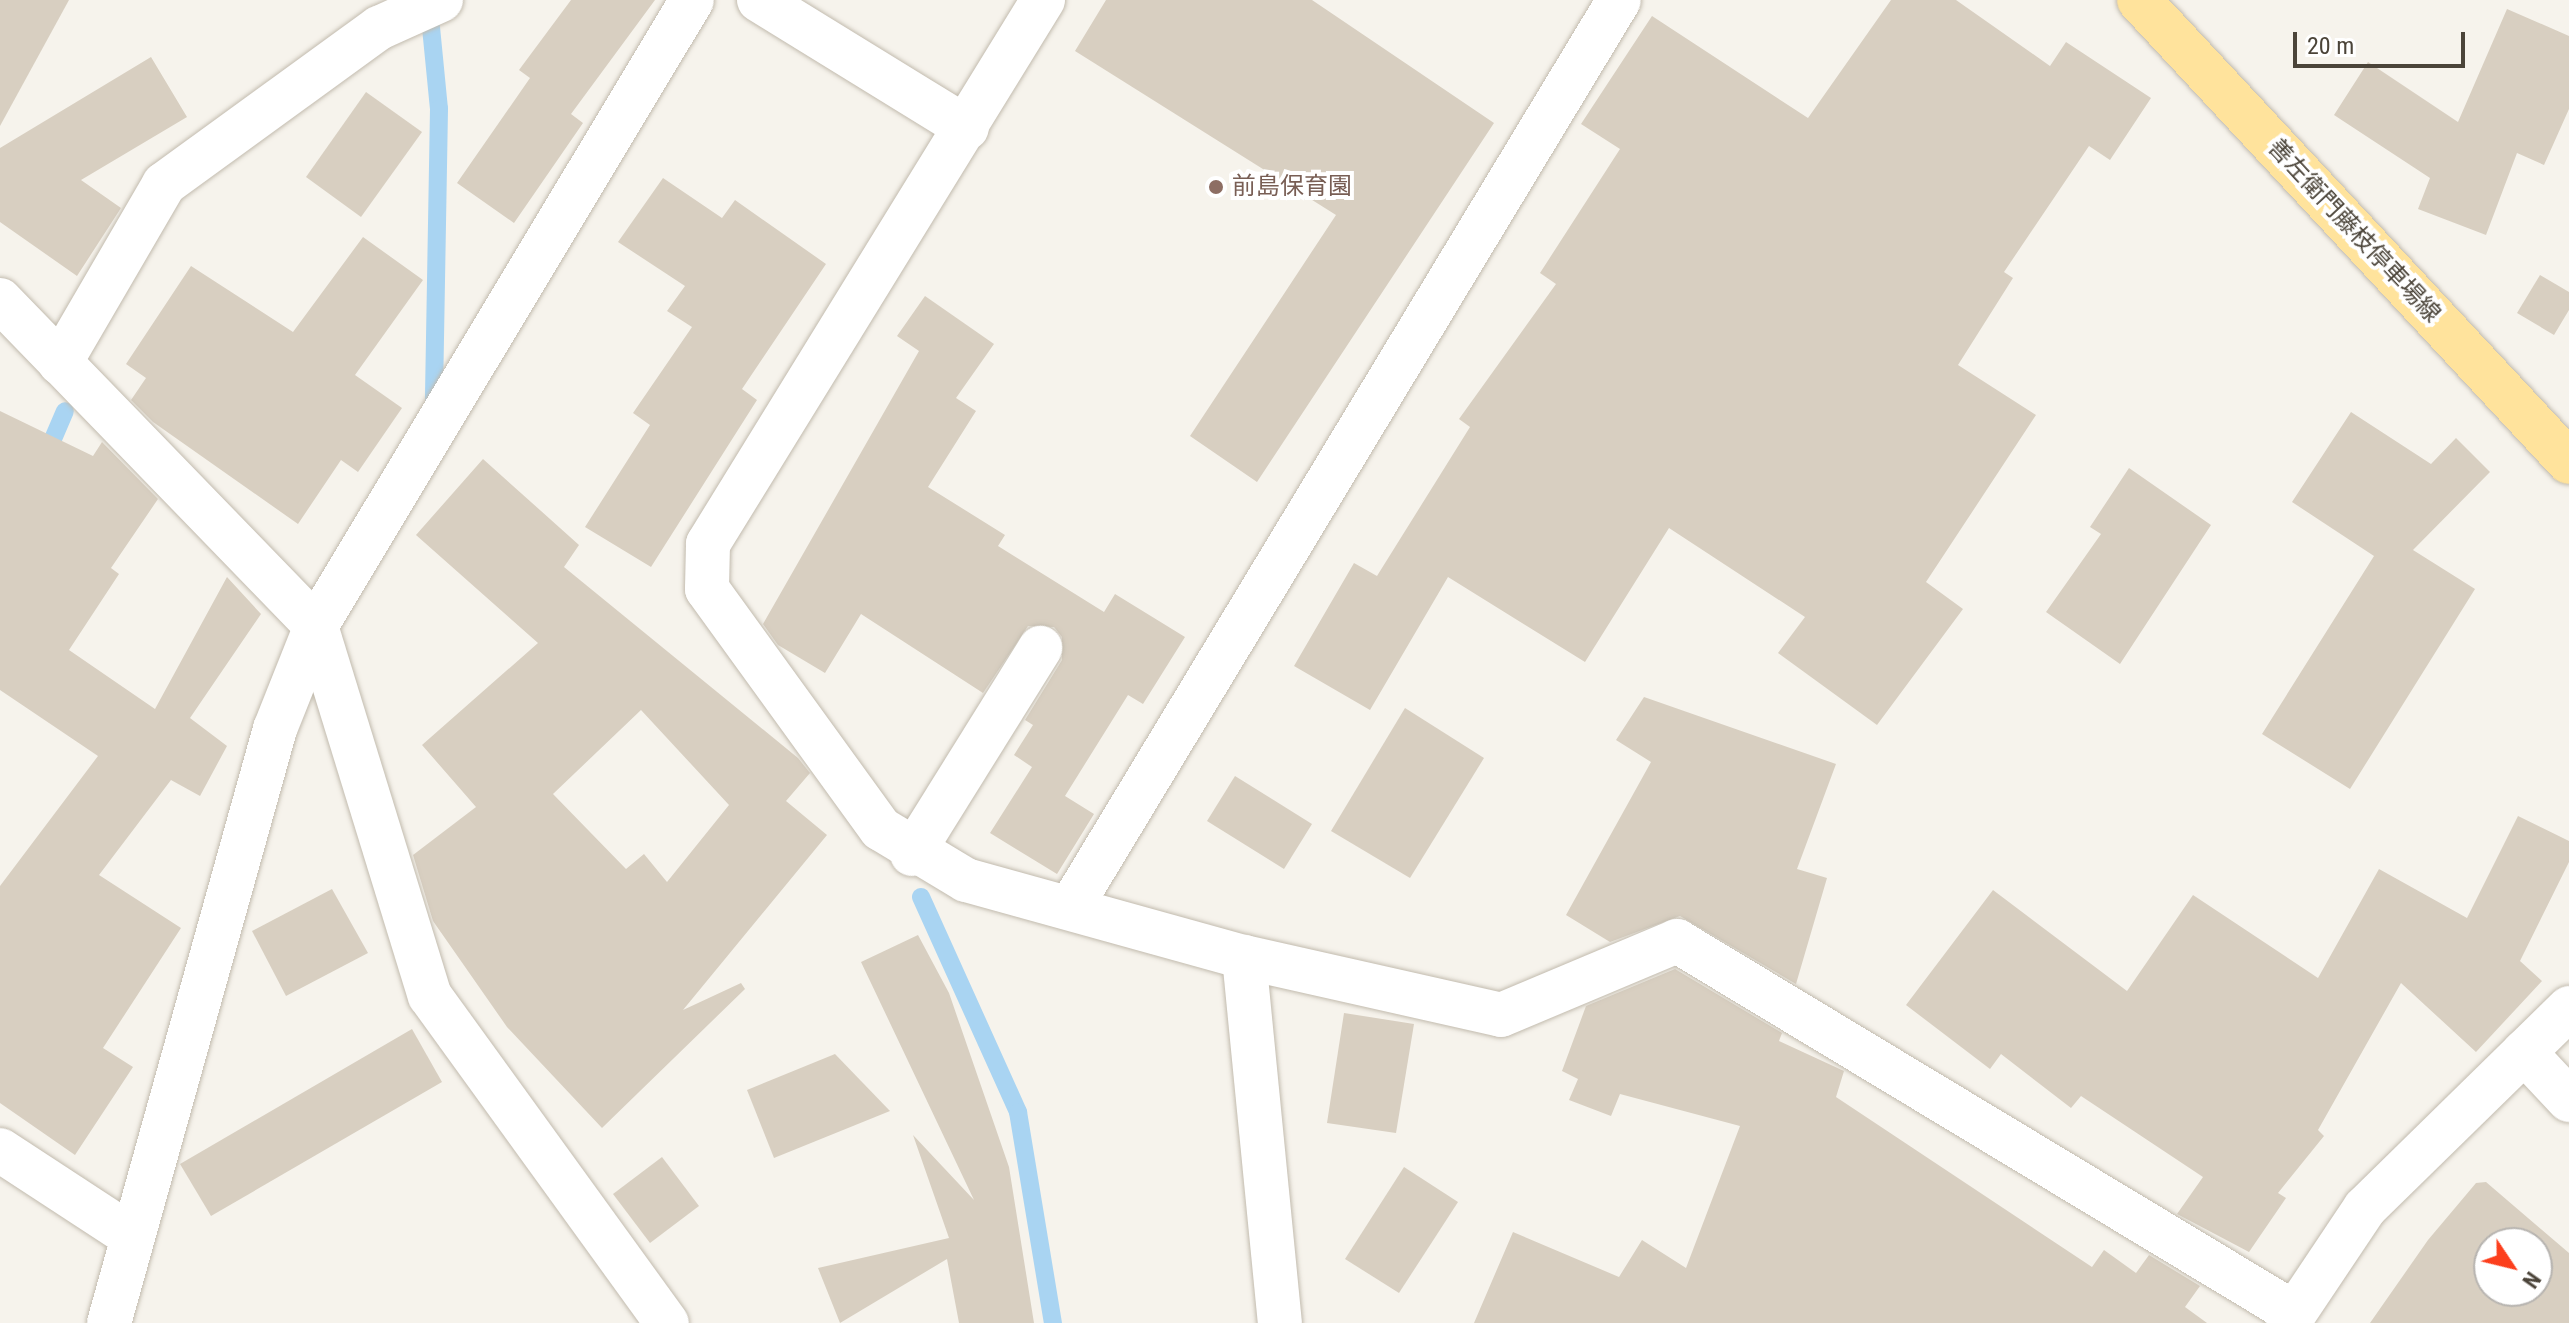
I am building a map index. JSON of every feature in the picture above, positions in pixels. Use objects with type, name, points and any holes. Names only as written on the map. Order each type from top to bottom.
[{"type":"main road","name":"善左衛門藤枝停車場線","points":[[2139,0],[2569,462]]},
{"type":"street","points":[[109,1323],[130,1235],[275,729],[316,626],[692,0]]},
{"type":"street","points":[[759,0],[967,128]]},
{"type":"street","points":[[1043,0],[967,128],[708,544],[707,589],[881,829],[912,854],[966,880],[1072,905],[1244,957],[1501,1015],[1677,941],[2291,1318],[2365,1208],[2569,1008]]},
{"type":"street","points":[[1072,905],[1619,0]]},
{"type":"street","points":[[60,363],[164,184],[427,5]]},
{"type":"street","points":[[0,300],[316,626],[430,996],[667,1323]]},
{"type":"street","points":[[912,854],[1040,648]]},
{"type":"street","points":[[1244,957],[1280,1323]]},
{"type":"street","points":[[2524,1052],[2569,1100]]},
{"type":"street","points":[[0,1150],[130,1235]]},
{"type":"building","points":[[0,0],[69,0],[0,126]]},
{"type":"building","points":[[571,0],[655,0],[571,114],[583,123],[514,223],[457,183],[530,78],[519,70]]},
{"type":"building","points":[[1106,0],[1312,0],[1494,123],[1257,482],[1190,436],[1336,215],[1075,51]]},
{"type":"building","points":[[1891,0],[1956,0],[2050,66],[2066,42],[2151,98],[2110,160],[2089,146],[2004,272],[2013,278],[1958,365],[2036,415],[1926,582],[1963,609],[1877,725],[1778,653],[1805,617],[1669,528],[1585,662],[1448,577],[1370,710],[1294,666],[1354,563],[1377,576],[1470,427],[1459,419],[1556,284],[1540,273],[1620,149],[1581,124],[1652,16],[1808,118]]},
{"type":"building","points":[[2507,9],[2569,36],[2569,109],[2544,165],[2517,153],[2486,235],[2418,209],[2430,178],[2334,115],[2368,62],[2458,122]]},
{"type":"building","points":[[151,57],[187,117],[81,180],[121,208],[77,276],[0,222],[0,148]]},
{"type":"building","points":[[366,92],[422,132],[361,217],[306,177]]},
{"type":"building","points":[[663,178],[722,218],[735,200],[826,264],[742,389],[757,400],[651,567],[585,527],[650,425],[633,413],[692,327],[667,311],[685,286],[618,242]]},
{"type":"building","points":[[363,237],[423,280],[355,375],[402,408],[358,472],[341,460],[298,524],[153,422],[131,400],[146,378],[126,364],[191,266],[293,332]]},
{"type":"building","points":[[2540,275],[2569,292],[2569,310],[2554,335],[2517,313]]},
{"type":"building","points":[[925,296],[994,344],[956,398],[976,411],[928,487],[1005,535],[998,546],[1104,612],[1115,594],[1185,637],[1143,704],[1128,695],[1065,796],[1094,814],[1057,874],[990,833],[1032,767],[1014,755],[1033,725],[1025,720],[1062,660],[1062,637],[1054,627],[1028,626],[983,693],[861,614],[825,673],[778,645],[763,624],[919,351],[897,336]]},
{"type":"building","points":[[0,411],[93,456],[102,442],[158,499],[111,568],[119,574],[69,650],[155,709],[227,577],[261,614],[190,718],[227,746],[200,796],[171,780],[99,875],[181,928],[103,1048],[133,1067],[75,1155],[0,1103],[0,886],[98,756],[0,690]]},
{"type":"building","points":[[2351,412],[2431,464],[2456,438],[2490,472],[2413,550],[2475,589],[2350,789],[2262,734],[2374,556],[2292,502]]},
{"type":"building","points":[[483,459],[579,545],[564,567],[798,758],[810,773],[786,801],[827,835],[683,1010],[741,983],[745,989],[602,1128],[507,1027],[433,921],[413,855],[476,807],[422,745],[538,643],[416,535]],"holes":[[[641,710],[729,805],[667,882],[644,854],[626,869],[553,794]]]},
{"type":"building","points":[[2129,468],[2211,525],[2120,664],[2046,612],[2101,534],[2090,527]]},
{"type":"building","points":[[1644,697],[1836,764],[1797,869],[1827,878],[1796,984],[1680,916],[1610,942],[1566,915],[1651,762],[1616,740]]},
{"type":"building","points":[[1405,708],[1484,758],[1410,878],[1331,831]]},
{"type":"building","points":[[1235,776],[1312,824],[1284,869],[1207,821]]},
{"type":"building","points":[[2518,816],[2569,841],[2569,862],[2520,961],[2542,981],[2476,1052],[2401,983],[2318,1130],[2324,1136],[2278,1193],[2286,1198],[2249,1252],[2177,1214],[2203,1177],[2081,1096],[2071,1108],[2001,1054],[1990,1069],[1906,1005],[1993,890],[2127,991],[2193,895],[2318,978],[2379,869],[2467,918]]},
{"type":"building","points":[[332,889],[368,953],[286,996],[252,931]]},
{"type":"building","points":[[918,935],[949,993],[1009,1167],[1034,1323],[959,1323],[947,1259],[840,1323],[818,1268],[949,1238],[913,1135],[974,1200],[861,962]]},
{"type":"building","points":[[1675,969],[1782,1033],[1779,1041],[1844,1071],[1836,1097],[2092,1267],[2104,1250],[2136,1273],[2149,1255],[2200,1286],[2185,1307],[2207,1323],[1474,1323],[1513,1232],[1619,1277],[1642,1240],[1686,1268],[1740,1126],[1620,1094],[1611,1116],[1569,1100],[1578,1079],[1562,1071],[1586,1006]]},
{"type":"building","points":[[1344,1013],[1414,1024],[1396,1133],[1327,1123]]},
{"type":"building","points":[[412,1029],[442,1082],[211,1216],[180,1164]]},
{"type":"building","points":[[835,1054],[890,1111],[774,1158],[747,1090]]},
{"type":"building","points":[[662,1157],[699,1206],[650,1243],[613,1194]]},
{"type":"building","points":[[1404,1167],[1458,1202],[1399,1293],[1345,1259]]},
{"type":"building","points":[[2486,1182],[2539,1227],[2473,1227],[2473,1307],[2553,1307],[2553,1239],[2569,1253],[2569,1323],[2370,1323],[2428,1240],[2476,1183]]},
{"type":"waterway","points":[[429,7],[439,109],[434,398]]},
{"type":"waterway","points":[[44,460],[65,411]]},
{"type":"waterway","points":[[921,897],[1018,1112],[1053,1323]]},
{"type":"place","name":"前島保育園","points":[[1216,187]]}]
